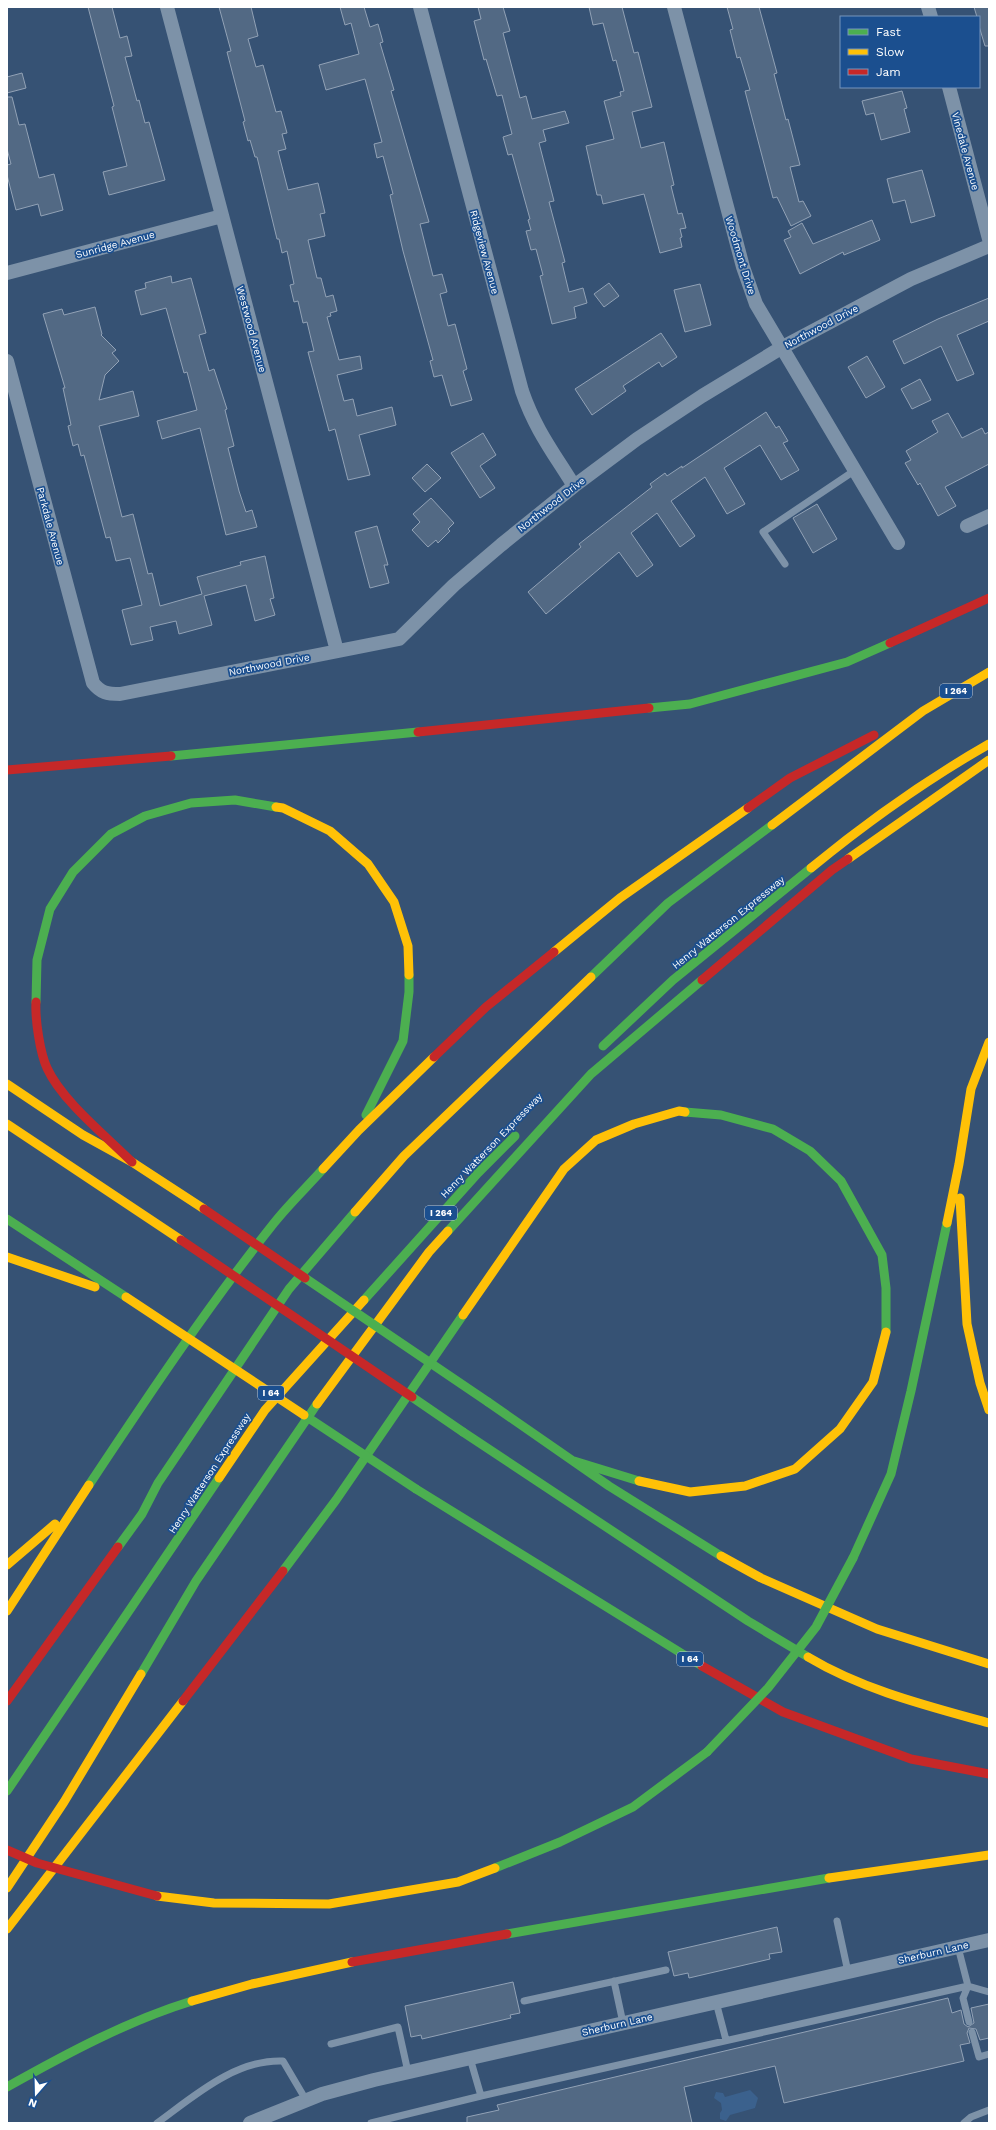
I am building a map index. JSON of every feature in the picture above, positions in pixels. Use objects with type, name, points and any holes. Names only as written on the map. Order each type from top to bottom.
[{"type":"highway","points":[[7,770],[244,750],[690,704],[847,662],[989,598]]},
{"type":"highway","name":"I 264","points":[[7,1701],[142,1514],[158,1484],[289,1289],[404,1156],[668,903],[923,711],[989,672]]},
{"type":"highway","points":[[7,1611],[142,1405],[275,1222],[359,1130],[486,1007],[620,898],[790,778],[923,711]]},
{"type":"highway","name":"Henry Watterson Expressway","points":[[599,1050],[673,980],[848,838],[949,767],[989,744]]},
{"type":"highway","points":[[7,1888],[64,1802],[196,1581],[308,1417],[429,1252],[591,1074],[832,870],[989,760]]},
{"type":"highway","points":[[132,1162],[64,1094],[46,1068],[35,1018],[37,960],[50,909],[73,872],[111,834],[145,816],[191,803],[235,800],[283,808],[330,831],[368,864],[394,902],[408,946],[409,992],[403,1041],[359,1130]]},
{"type":"highway","points":[[7,1850],[37,1863],[156,1896],[214,1903],[329,1904],[458,1882],[560,1842],[633,1807],[707,1752],[768,1688],[816,1627],[853,1558],[891,1474],[911,1392],[959,1164],[971,1088],[989,1042]]},
{"type":"highway","points":[[7,1084],[83,1135],[132,1162],[488,1402],[609,1486],[666,1522],[761,1578],[877,1629],[989,1664]]},
{"type":"highway","points":[[7,1929],[243,1624],[336,1500],[564,1169],[596,1140],[634,1124],[679,1111],[721,1115],[773,1129],[810,1152],[841,1181],[862,1216],[882,1255],[886,1288],[887,1326],[873,1382],[840,1429],[795,1469],[745,1486],[690,1492],[650,1485],[574,1461]]},
{"type":"highway","points":[[7,1124],[181,1240],[463,1432],[748,1621],[833,1672],[919,1704],[989,1723]]},
{"type":"highway","name":"Henry Watterson Expressway","points":[[7,1790],[147,1587],[265,1410],[478,1173],[521,1130]]},
{"type":"highway","points":[[959,1164],[967,1324],[980,1383],[989,1410]]},
{"type":"highway","name":"I 64","points":[[7,1219],[416,1489],[670,1648],[783,1712],[912,1758],[989,1774]]},
{"type":"highway","points":[[7,1256],[126,1297]]},
{"type":"highway","points":[[7,1565],[78,1503]]},
{"type":"highway","points":[[7,2087],[66,2054],[138,2021],[210,1995],[304,1972],[696,1900],[883,1868],[989,1855]]},
{"type":"street","name":"Westwood Avenue","points":[[167,7],[337,651]]},
{"type":"street","name":"Ridgeview Avenue","points":[[420,7],[522,391],[534,422],[574,486]]},
{"type":"street","name":"Woodmont Drive","points":[[674,7],[742,267],[756,304],[898,543]]},
{"type":"street","name":"Vinedale Avenue","points":[[949,88],[989,239]]},
{"type":"street","name":"Sunridge Avenue","points":[[7,273],[222,216]]},
{"type":"street","name":"Northwood Drive","points":[[99,690],[106,694],[120,694],[400,639],[454,585],[574,486],[637,439],[702,396],[781,348],[911,279],[989,246]]},
{"type":"street","name":"Parkdale Avenue","points":[[7,361],[93,683],[99,690]]},
{"type":"street","points":[[967,526],[989,516]]},
{"type":"street","name":"Sherburn Lane","points":[[250,2123],[322,2094],[408,2072],[989,1940]]},
{"type":"lane","points":[[785,564],[763,532],[854,471]]},
{"type":"lane","points":[[836,1921],[848,1972]]},
{"type":"lane","points":[[958,1947],[968,1986],[963,1998],[969,2022]]},
{"type":"lane","points":[[524,2001],[666,1970]]},
{"type":"lane","points":[[614,1981],[623,2023]]},
{"type":"lane","points":[[371,2123],[481,2096],[968,1986],[989,1992]]},
{"type":"lane","points":[[716,2002],[726,2040]]},
{"type":"lane","points":[[331,2044],[398,2027],[408,2072]]},
{"type":"lane","points":[[972,2032],[978,2057],[989,2054]]},
{"type":"lane","points":[[470,2058],[481,2096]]},
{"type":"lane","points":[[157,2123],[214,2082],[240,2070],[269,2061],[283,2061],[306,2100]]},
{"type":"lane","points":[[964,2123],[971,2117],[989,2110]]},
{"type":"water","points":[[750,2090],[758,2098],[755,2108],[730,2115],[726,2121],[720,2119],[720,2113],[722,2110],[721,2103],[714,2098],[716,2092],[723,2093],[725,2097]]},
{"type":"building","points":[[88,7],[112,7],[120,38],[127,36],[132,56],[125,57],[137,101],[139,100],[145,123],[149,122],[165,180],[109,195],[103,172],[127,166],[112,107],[114,106]]},
{"type":"building","points":[[219,7],[251,7],[258,36],[248,39],[256,67],[263,65],[276,112],[281,111],[287,133],[282,134],[286,149],[278,151],[288,190],[318,183],[325,213],[320,214],[325,236],[308,240],[317,278],[321,278],[326,297],[333,295],[337,311],[330,313],[331,316],[327,317],[339,360],[360,356],[362,369],[337,375],[344,401],[353,399],[357,416],[392,407],[396,425],[359,435],[370,475],[348,480],[335,429],[329,431],[308,352],[314,351],[307,322],[303,323],[298,301],[294,302],[290,285],[294,284],[287,251],[282,253],[279,239],[277,239],[257,157],[255,157],[250,140],[248,141],[243,122],[245,121],[227,52],[231,51]]},
{"type":"building","points":[[340,7],[364,7],[370,27],[378,24],[383,42],[380,43],[394,90],[391,91],[429,222],[420,224],[433,276],[442,274],[447,292],[440,294],[448,326],[455,324],[467,369],[463,371],[472,400],[451,406],[442,375],[434,377],[430,361],[433,360],[403,251],[390,195],[393,194],[383,156],[377,158],[374,144],[382,142],[365,79],[326,90],[319,65],[359,54],[351,23],[345,25]]},
{"type":"building","points":[[478,7],[503,7],[510,31],[503,33],[520,98],[526,96],[532,119],[565,111],[569,123],[543,130],[546,141],[539,143],[554,201],[549,202],[565,262],[562,263],[569,292],[583,288],[587,303],[574,307],[576,318],[552,324],[540,276],[543,275],[536,249],[531,250],[526,231],[531,230],[528,220],[530,219],[512,154],[508,155],[503,137],[512,134],[502,95],[497,96],[486,59],[484,60],[474,21],[481,19]]},
{"type":"building","points":[[589,7],[622,7],[634,53],[638,52],[652,107],[632,112],[641,148],[664,142],[674,185],[671,186],[678,214],[682,213],[686,228],[680,229],[682,247],[660,253],[644,194],[603,204],[601,195],[597,195],[586,146],[614,139],[604,101],[621,96],[620,92],[624,91],[616,60],[613,61],[603,23],[593,25]]},
{"type":"building","points":[[727,7],[759,7],[777,73],[774,74],[800,165],[790,167],[799,202],[803,201],[811,216],[791,226],[777,197],[773,198],[745,91],[750,90],[740,57],[737,58],[730,30],[733,29]]},
{"type":"building","points":[[974,7],[989,7],[989,46],[985,46],[980,29],[980,16],[977,16]]},
{"type":"building","points":[[22,73],[26,88],[7,93],[7,77]]},
{"type":"building","points":[[902,91],[907,108],[904,109],[910,132],[881,140],[874,113],[866,115],[862,101]]},
{"type":"building","points":[[7,97],[12,97],[19,125],[25,124],[39,178],[54,174],[63,210],[41,216],[38,204],[16,210],[7,175],[7,165],[11,164],[7,149]]},
{"type":"building","points":[[922,170],[935,216],[911,223],[905,200],[893,203],[887,179]]},
{"type":"building","points":[[872,220],[880,240],[844,255],[843,252],[800,274],[784,240],[791,237],[788,231],[802,223],[813,244]]},
{"type":"building","points":[[171,276],[172,283],[191,278],[206,333],[199,335],[209,371],[214,369],[227,409],[225,410],[234,446],[228,448],[239,491],[246,512],[252,510],[257,527],[226,535],[200,428],[162,439],[157,421],[197,410],[187,372],[184,373],[166,308],[141,315],[135,291],[146,288],[145,283]]},
{"type":"building","points":[[609,283],[619,296],[604,307],[594,294]]},
{"type":"building","points":[[700,284],[711,325],[685,332],[674,290]]},
{"type":"building","points":[[989,298],[989,321],[957,335],[974,374],[957,381],[941,346],[904,364],[893,341],[938,319]]},
{"type":"building","points":[[95,307],[101,335],[116,350],[112,353],[119,361],[105,375],[99,400],[133,391],[139,416],[99,426],[122,517],[133,514],[148,574],[152,573],[160,606],[202,594],[197,577],[241,565],[240,562],[265,556],[274,598],[270,599],[275,615],[255,621],[246,585],[204,596],[212,625],[179,634],[176,621],[150,627],[153,640],[131,645],[122,610],[142,605],[130,558],[116,561],[110,537],[106,538],[84,455],[81,456],[78,444],[73,446],[68,426],[71,425],[63,388],[65,388],[43,314],[62,309],[64,315]]},
{"type":"building","points":[[661,333],[677,357],[662,367],[659,362],[623,386],[626,391],[592,415],[575,389]]},
{"type":"building","points":[[867,356],[885,387],[866,398],[848,367]]},
{"type":"building","points":[[920,379],[931,400],[912,409],[901,389]]},
{"type":"building","points":[[766,412],[776,428],[779,426],[788,441],[783,443],[799,470],[781,480],[760,445],[724,468],[745,504],[727,514],[705,477],[671,501],[695,536],[680,547],[657,513],[631,533],[653,565],[637,577],[619,552],[546,614],[528,592],[581,547],[579,544],[652,487],[650,484],[665,473],[667,476],[682,466],[682,468]]},
{"type":"building","points":[[948,413],[962,438],[982,428],[985,434],[989,432],[989,464],[945,487],[956,506],[938,516],[920,483],[918,485],[905,463],[911,460],[906,451],[938,432],[932,421]]},
{"type":"building","points":[[483,433],[496,455],[480,466],[495,488],[480,498],[451,453]]},
{"type":"building","points":[[427,464],[441,478],[425,492],[412,478]]},
{"type":"building","points":[[431,498],[454,523],[448,529],[450,531],[438,543],[436,540],[428,547],[412,530],[420,522],[413,514]]},
{"type":"building","points":[[817,504],[837,539],[813,553],[793,518]]},
{"type":"building","points":[[377,526],[388,565],[384,565],[389,583],[370,588],[355,532]]},
{"type":"building","points":[[777,1927],[782,1952],[769,1954],[770,1959],[689,1978],[688,1973],[674,1976],[668,1952]]},
{"type":"building","points":[[513,1982],[520,2013],[510,2015],[511,2018],[422,2039],[421,2035],[411,2037],[405,2006]]},
{"type":"building","points":[[948,1998],[952,2013],[961,2010],[964,2024],[968,2027],[974,2023],[971,2008],[989,2004],[989,2038],[980,2040],[976,2029],[969,2028],[967,2033],[970,2043],[960,2045],[964,2061],[784,2103],[775,2066],[684,2087],[692,2123],[467,2123],[467,2117],[499,2110],[497,2105]]},
{"type":"traffic: fast","points":[[649,708],[690,704],[847,662],[890,643]]},
{"type":"traffic: fast","points":[[171,756],[418,732]]},
{"type":"traffic: fast","points":[[36,1002],[37,960],[50,909],[73,872],[111,834],[145,816],[191,803],[235,800],[276,807]]},
{"type":"traffic: fast","points":[[591,977],[668,903],[772,825]]},
{"type":"traffic: fast","points":[[603,1046],[673,980],[811,868]]},
{"type":"traffic: fast","points":[[366,1115],[403,1041],[409,992],[409,975]]},
{"type":"traffic: fast","points":[[448,1231],[591,1074],[702,980]]},
{"type":"traffic: fast","points":[[685,1112],[721,1115],[773,1129],[810,1151],[841,1181],[882,1255],[886,1288],[886,1332]]},
{"type":"traffic: fast","points":[[364,1300],[478,1173],[515,1136]]},
{"type":"traffic: fast","points":[[89,1485],[156,1385],[226,1286],[280,1216],[323,1169]]},
{"type":"traffic: fast","points":[[118,1547],[142,1514],[158,1483],[289,1289],[355,1212]]},
{"type":"traffic: fast","points":[[7,1219],[126,1297]]},
{"type":"traffic: fast","points":[[853,1558],[891,1474],[911,1391],[947,1223]]},
{"type":"traffic: fast","points":[[305,1278],[488,1402]]},
{"type":"traffic: fast","points":[[283,1571],[336,1500],[463,1315]]},
{"type":"traffic: fast","points":[[412,1397],[463,1432]]},
{"type":"traffic: fast","points":[[488,1402],[609,1486],[721,1556]]},
{"type":"traffic: fast","points":[[141,1674],[196,1581],[317,1404]]},
{"type":"traffic: fast","points":[[304,1415],[416,1489]]},
{"type":"traffic: fast","points":[[463,1432],[748,1621],[808,1657]]},
{"type":"traffic: fast","points":[[574,1461],[639,1481]]},
{"type":"traffic: fast","points":[[7,1791],[219,1478]]},
{"type":"traffic: fast","points":[[416,1489],[702,1666]]},
{"type":"traffic: fast","points":[[707,1752],[768,1688],[816,1627],[853,1558]]},
{"type":"traffic: fast","points":[[495,1868],[560,1842],[633,1807],[707,1752]]},
{"type":"traffic: fast","points":[[507,1934],[829,1878]]},
{"type":"traffic: fast","points":[[7,2087],[52,2062],[120,2028],[192,2001]]},
{"type":"traffic: slow","points":[[772,825],[923,711],[989,672]]},
{"type":"traffic: slow","points":[[811,868],[897,802],[942,772],[989,744]]},
{"type":"traffic: slow","points":[[848,859],[989,760]]},
{"type":"traffic: slow","points":[[276,807],[283,808],[330,831],[368,864],[394,902],[408,946],[409,975]]},
{"type":"traffic: slow","points":[[554,952],[620,898],[748,808]]},
{"type":"traffic: slow","points":[[355,1212],[404,1156],[591,977]]},
{"type":"traffic: slow","points":[[947,1223],[959,1164],[971,1089],[989,1042]]},
{"type":"traffic: slow","points":[[323,1169],[359,1130],[434,1057]]},
{"type":"traffic: slow","points":[[7,1084],[83,1135],[132,1162],[204,1209]]},
{"type":"traffic: slow","points":[[463,1315],[564,1169],[596,1140],[634,1124],[679,1111],[685,1112]]},
{"type":"traffic: slow","points":[[7,1124],[181,1240]]},
{"type":"traffic: slow","points":[[960,1198],[967,1324],[980,1383],[989,1410]]},
{"type":"traffic: slow","points":[[317,1404],[429,1252],[448,1231]]},
{"type":"traffic: slow","points":[[7,1257],[95,1287]]},
{"type":"traffic: slow","points":[[126,1297],[304,1415]]},
{"type":"traffic: slow","points":[[219,1478],[265,1410],[364,1300]]},
{"type":"traffic: slow","points":[[639,1481],[690,1492],[745,1486],[795,1469],[840,1429],[873,1382],[886,1332]]},
{"type":"traffic: slow","points":[[7,1611],[89,1485]]},
{"type":"traffic: slow","points":[[7,1565],[55,1524]]},
{"type":"traffic: slow","points":[[721,1556],[761,1578],[877,1629],[989,1664]]},
{"type":"traffic: slow","points":[[808,1657],[829,1669],[873,1688],[989,1723]]},
{"type":"traffic: slow","points":[[7,1888],[64,1802],[141,1674]]},
{"type":"traffic: slow","points":[[7,1929],[183,1701]]},
{"type":"traffic: slow","points":[[829,1878],[989,1855]]},
{"type":"traffic: slow","points":[[157,1896],[214,1903],[329,1904],[458,1882],[495,1868]]},
{"type":"traffic: slow","points":[[192,2001],[252,1984],[352,1962]]},
{"type":"traffic: jam","points":[[890,643],[989,598]]},
{"type":"traffic: jam","points":[[418,732],[649,708]]},
{"type":"traffic: jam","points":[[748,808],[790,778],[874,735]]},
{"type":"traffic: jam","points":[[7,770],[171,756]]},
{"type":"traffic: jam","points":[[702,980],[832,870],[848,859]]},
{"type":"traffic: jam","points":[[434,1057],[486,1007],[554,952]]},
{"type":"traffic: jam","points":[[36,1002],[36,1017],[40,1045],[44,1062],[54,1080],[74,1105],[132,1162]]},
{"type":"traffic: jam","points":[[204,1209],[305,1278]]},
{"type":"traffic: jam","points":[[181,1240],[412,1397]]},
{"type":"traffic: jam","points":[[7,1701],[118,1547]]},
{"type":"traffic: jam","points":[[183,1701],[283,1571]]},
{"type":"traffic: jam","points":[[702,1666],[783,1712],[911,1759],[989,1774]]},
{"type":"traffic: jam","points":[[7,1850],[37,1863],[157,1896]]},
{"type":"traffic: jam","points":[[352,1962],[507,1934]]}]
